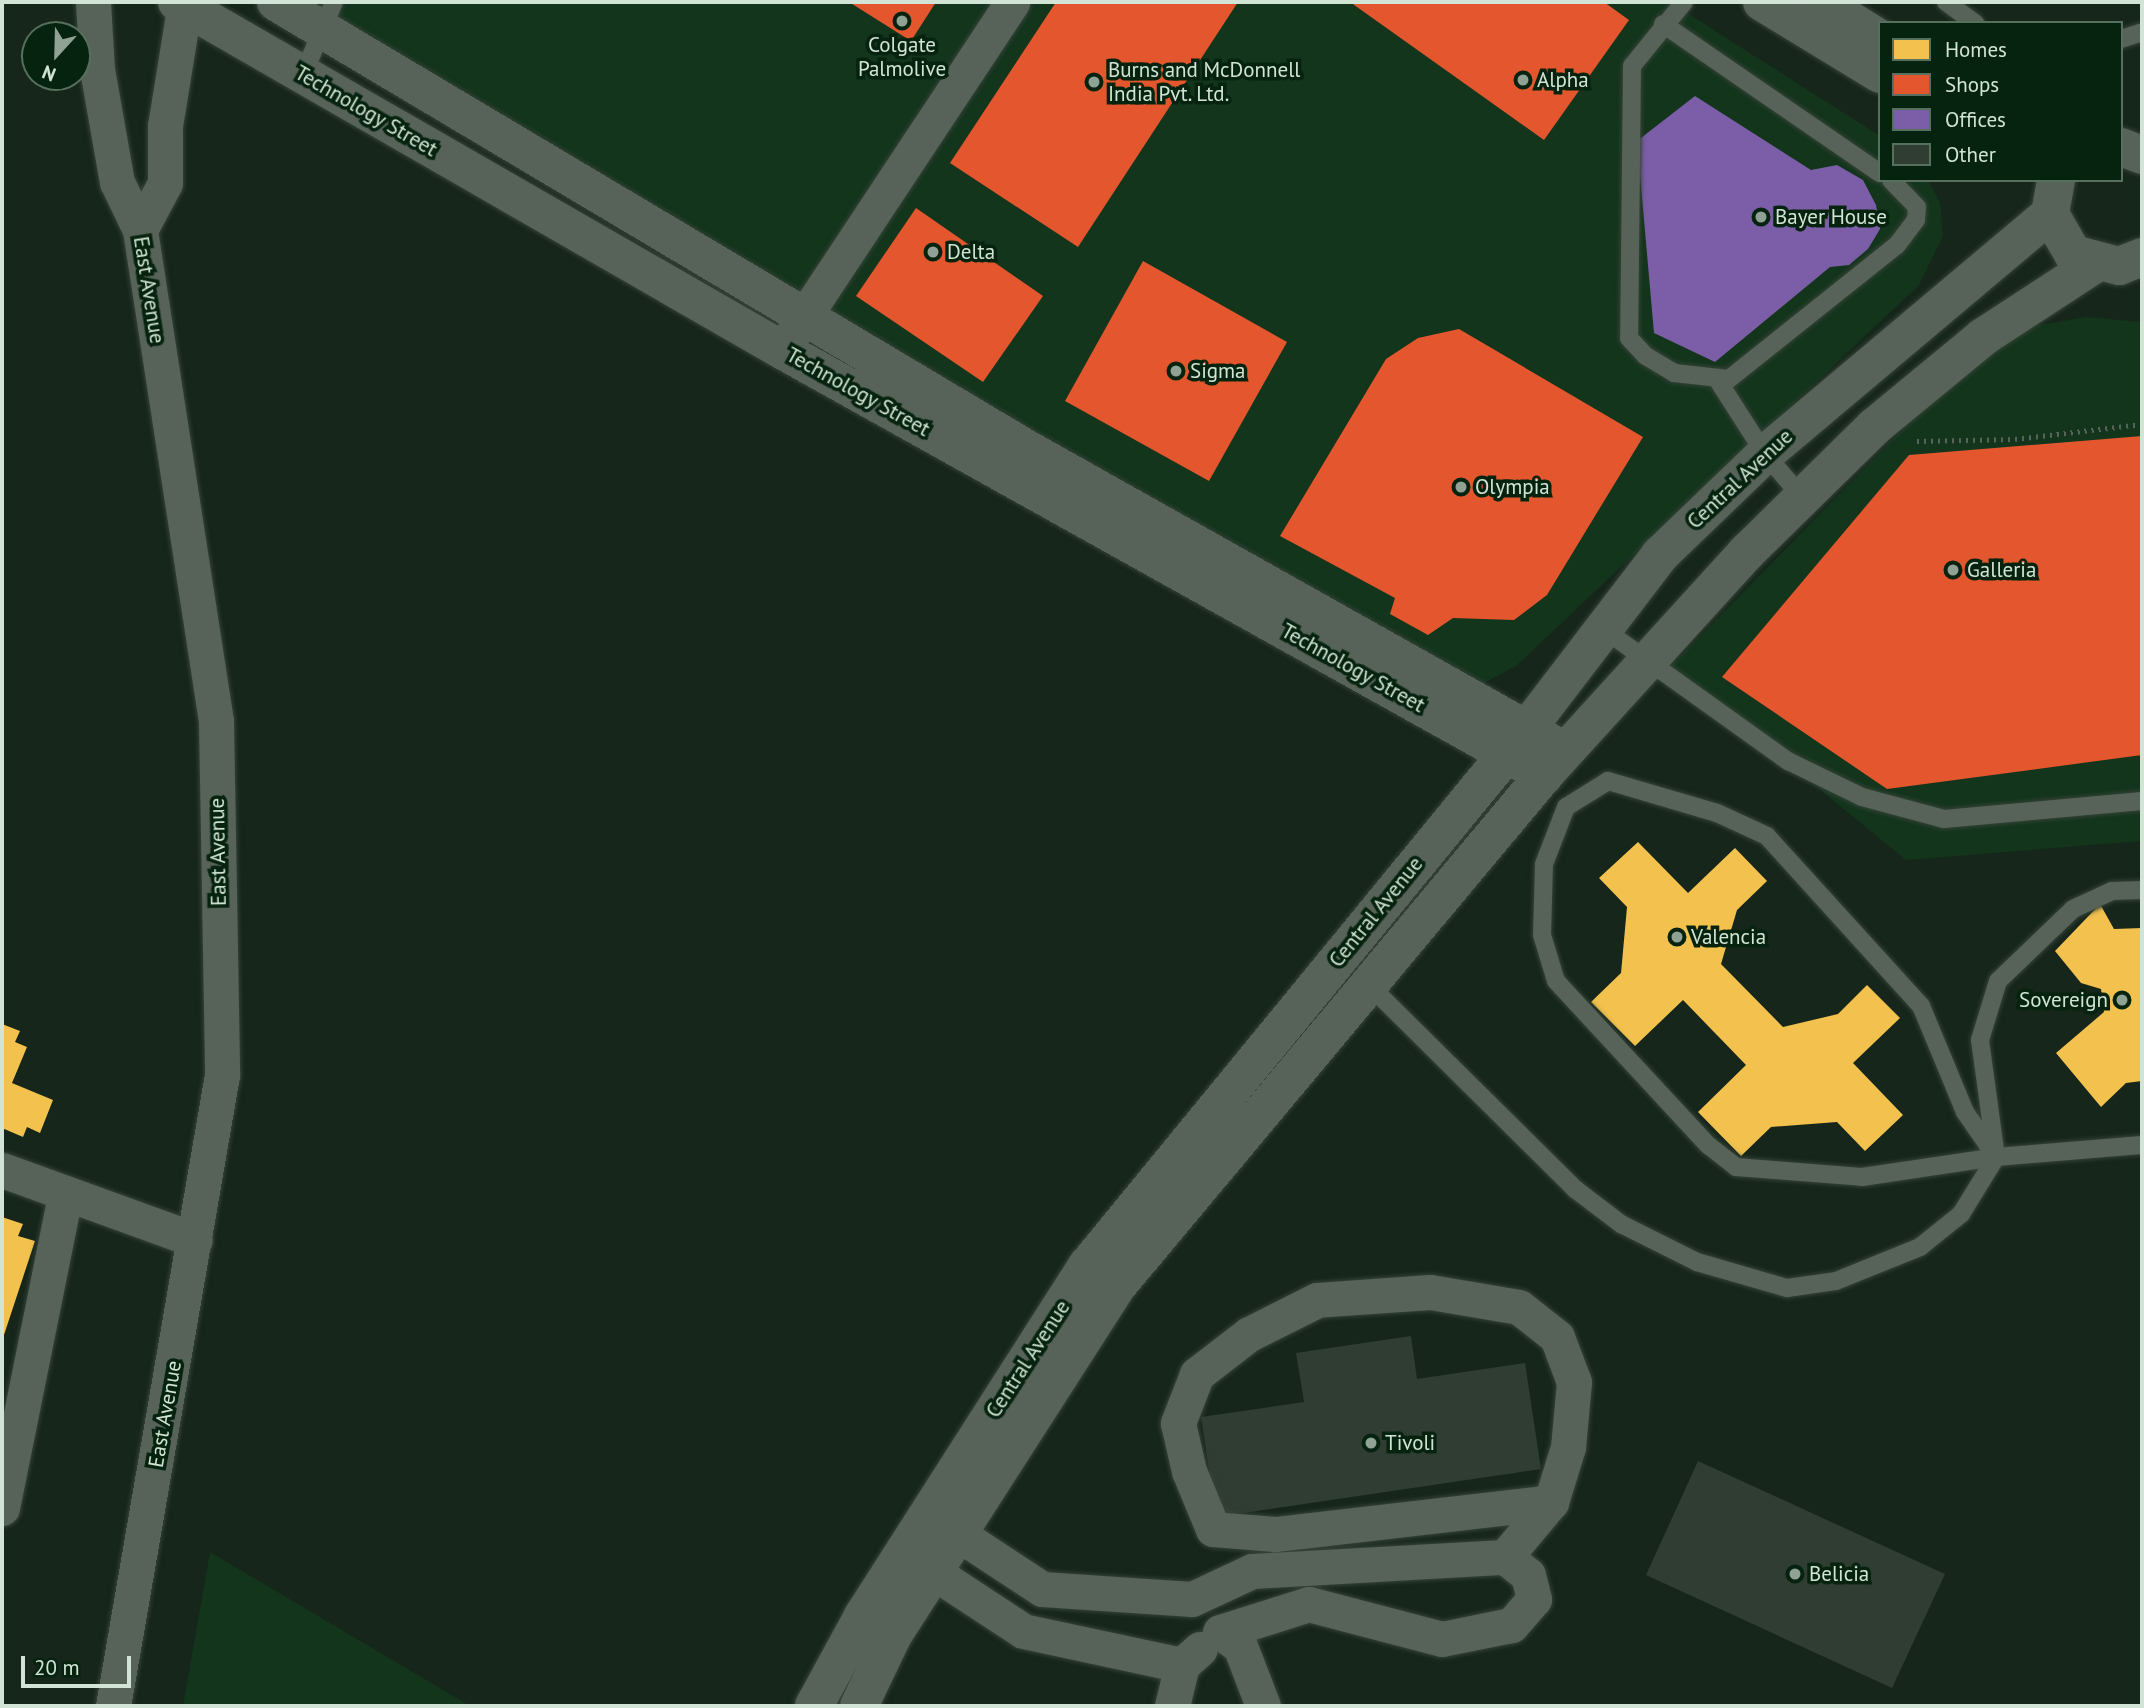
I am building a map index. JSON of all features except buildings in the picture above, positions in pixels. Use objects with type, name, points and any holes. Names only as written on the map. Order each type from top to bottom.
[{"type":"main road","points":[[276,2],[329,16],[1160,542]]},
{"type":"main road","points":[[1762,2],[1878,73]]},
{"type":"main road","points":[[1821,2],[1878,38]]},
{"type":"main road","name":"Technology Street","points":[[182,3],[782,350],[1160,542],[1554,763]]},
{"type":"main road","points":[[2123,144],[2142,133]]},
{"type":"main road","points":[[2123,146],[2142,155]]},
{"type":"main road","points":[[2046,192],[2073,254],[2125,266]]},
{"type":"main road","name":"Central Avenue","points":[[943,1524],[1087,1266],[1516,741],[1660,555],[1765,454],[1839,391],[2046,192]]},
{"type":"main road","name":"Central Avenue","points":[[814,1706],[1118,1285],[1554,763],[1802,497],[1874,427],[1983,337],[2125,266]]},
{"type":"main road","points":[[1839,391],[1874,427]]},
{"type":"main road","name":"Central Avenue","points":[[859,1706],[918,1562]]},
{"type":"street","name":"East Avenue","points":[[93,2],[97,69],[117,182],[140,229],[216,721],[222,1075],[113,1706]]},
{"type":"street","points":[[782,350],[1012,2]]},
{"type":"street","points":[[140,229],[166,183],[165,127],[182,3]]},
{"type":"street","points":[[2,1170],[65,1196],[195,1241]]},
{"type":"street","points":[[2,1508],[65,1196]]},
{"type":"street","points":[[1505,1557],[1551,1502],[1568,1447],[1574,1382],[1557,1337],[1519,1307],[1430,1292],[1317,1300],[1249,1334],[1197,1374],[1178,1423],[1188,1471],[1213,1529],[1275,1534],[1551,1502]]},
{"type":"street","points":[[943,1524],[1042,1590],[1192,1599],[1252,1571],[1505,1557],[1528,1575],[1534,1599],[1511,1625],[1443,1639],[1309,1604],[1220,1632],[1182,1665],[1172,1706]]},
{"type":"street","points":[[918,1562],[1008,1623],[1182,1665]]},
{"type":"street","points":[[1008,1623],[1031,1583]]},
{"type":"street","points":[[1192,1599],[1220,1632],[1240,1646],[1263,1706]]},
{"type":"lane","points":[[1684,2],[1663,24],[1632,66],[1629,338],[1674,373],[1729,379],[1897,245],[1916,220],[1917,207],[1893,182]]},
{"type":"lane","points":[[1946,2],[1972,21]]},
{"type":"lane","points":[[303,75],[329,16]]},
{"type":"lane","points":[[1663,24],[1878,172]]},
{"type":"lane","points":[[2123,37],[2142,32]]},
{"type":"lane","points":[[1717,379],[1765,454],[1802,497]]},
{"type":"lane","points":[[1602,628],[1788,761],[1861,797],[1944,819],[2142,801]]},
{"type":"lane","points":[[1996,1157],[1965,1112],[1921,1006],[1767,836],[1717,813],[1608,781],[1566,807],[1544,864],[1542,935],[1556,981],[1708,1144],[1736,1167],[1862,1177],[1996,1157],[2142,1146]]},
{"type":"lane","points":[[1369,985],[1575,1189],[1621,1224],[1697,1262],[1787,1288],[1836,1281],[1920,1247],[1961,1214],[1996,1157],[1980,1040],[1998,981],[2073,909],[2112,891],[2142,890]]},
{"type":"path","points":[[1874,427],[1919,442],[2142,424]]},
{"type":"shaded area","points":[[302,2],[1670,2],[1878,135],[1878,182],[1929,182],[1940,203],[1943,236],[1919,285],[1516,666],[1482,684],[1314,595]]},
{"type":"shaded area","name":"Galleria","points":[[2086,317],[2142,322],[2142,841],[1906,860],[1670,667],[1958,373],[2024,328]]},
{"type":"shaded area","points":[[210,1552],[470,1706],[183,1706]]},
{"type":"place","name":"Colgate Palmolive","points":[[902,21]]},
{"type":"place","name":"Alpha","points":[[1523,80]]},
{"type":"place","name":"Burns and McDonnell India Pvt. Ltd.","points":[[1094,82]]},
{"type":"place","name":"Bayer House","points":[[1761,217]]},
{"type":"place","name":"Delta","points":[[933,252]]},
{"type":"place","name":"Sigma","points":[[1176,371]]},
{"type":"place","name":"Olympia","points":[[1461,487]]},
{"type":"place","name":"Galleria","points":[[1953,570]]},
{"type":"place","name":"Valencia","points":[[1677,937]]},
{"type":"place","name":"Sovereign","points":[[2122,1000]]},
{"type":"place","name":"Tivoli","points":[[1371,1443]]},
{"type":"place","name":"Belicia","points":[[1795,1574]]}]
